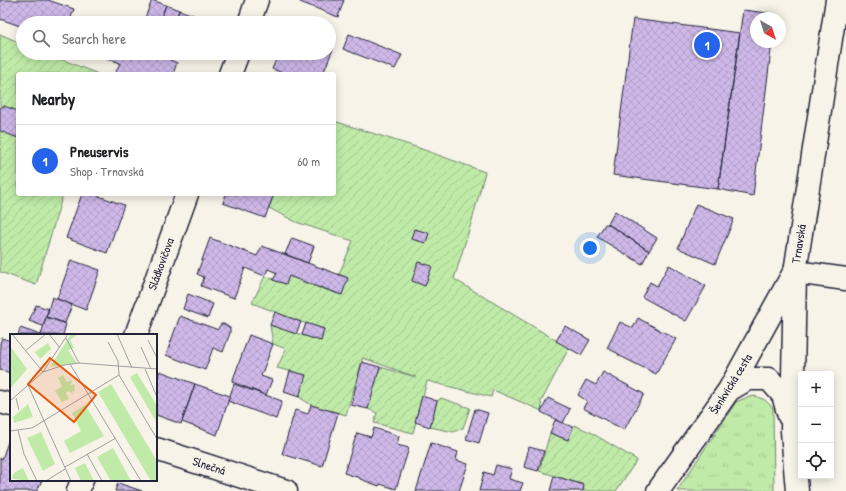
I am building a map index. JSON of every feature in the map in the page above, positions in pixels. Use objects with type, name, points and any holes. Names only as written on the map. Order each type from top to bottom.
[{"type":"street","points":[[251,16],[257,0]]},
{"type":"street","name":"Trnavská","points":[[797,491],[792,431],[795,272],[837,0]]},
{"type":"street","points":[[231,72],[235,60]]},
{"type":"street","name":"Sládkovičova","points":[[136,334],[186,196]]},
{"type":"street","points":[[795,272],[846,279]]},
{"type":"street","name":"Šenkvická cesta","points":[[658,491],[729,390],[795,272]]},
{"type":"street","points":[[729,390],[748,379],[769,379],[783,395],[792,431]]},
{"type":"street","points":[[0,402],[10,405]]},
{"type":"street","name":"Slnečná","points":[[157,449],[286,491]]},
{"type":"street","points":[[78,491],[82,481]]},
{"type":"green space","points":[[0,34],[16,41],[16,60],[63,60],[93,72],[16,72],[16,196],[62,196],[36,285],[0,272]]},
{"type":"green space","points":[[336,122],[416,147],[485,172],[454,279],[569,348],[541,402],[542,411],[493,390],[491,397],[427,381],[413,433],[374,423],[377,413],[368,409],[380,367],[416,377],[363,358],[346,415],[311,405],[299,397],[305,375],[277,368],[286,349],[273,344],[270,325],[321,341],[324,329],[301,322],[252,303],[265,276],[285,284],[289,276],[341,295],[348,278],[339,274],[353,241],[296,222],[269,208],[273,196],[336,196]]},
{"type":"green space","points":[[755,396],[765,400],[773,408],[774,491],[677,491],[736,402]]},
{"type":"green space","points":[[441,398],[470,408],[463,428],[453,432],[430,427],[437,401]]},
{"type":"green space","points":[[574,425],[590,432],[637,460],[616,491],[583,491],[584,485],[539,471],[550,433],[568,440]]},
{"type":"building","points":[[0,0],[48,0],[74,9],[72,16],[16,16],[16,25],[0,19]]},
{"type":"building","points":[[152,0],[166,5],[162,16],[146,16]]},
{"type":"building","points":[[300,0],[344,0],[338,17],[300,2]]},
{"type":"building","points":[[166,5],[179,10],[177,16],[162,16]]},
{"type":"building","points":[[179,10],[196,16],[177,16]]},
{"type":"building","points":[[743,10],[760,12],[750,12],[750,48],[771,48],[753,196],[718,189]]},
{"type":"building","points":[[633,19],[740,33],[718,189],[613,175]]},
{"type":"building","points":[[349,34],[402,55],[395,69],[343,49]]},
{"type":"building","points":[[112,60],[170,60],[177,63],[174,72],[116,72],[120,63]]},
{"type":"building","points":[[276,60],[329,60],[324,72],[280,72],[272,69]]},
{"type":"building","points":[[4,106],[16,110],[16,137],[0,131],[0,108]]},
{"type":"building","points":[[81,196],[99,196],[124,205],[107,253],[66,238]]},
{"type":"building","points":[[225,196],[273,196],[265,218],[223,203]]},
{"type":"building","points":[[696,204],[734,219],[715,264],[678,248]]},
{"type":"building","points":[[615,211],[657,238],[649,251],[608,224]]},
{"type":"building","points":[[605,224],[608,224],[649,251],[642,264],[597,237]]},
{"type":"building","points":[[414,229],[429,233],[426,243],[411,239]]},
{"type":"building","points":[[210,238],[257,256],[262,246],[348,278],[342,295],[289,276],[286,284],[273,280],[277,273],[268,269],[265,276],[245,268],[234,298],[201,286],[204,277],[197,274]]},
{"type":"building","points":[[292,238],[314,246],[308,263],[285,254]]},
{"type":"building","points":[[71,260],[100,270],[86,310],[57,299]]},
{"type":"building","points":[[418,262],[432,266],[425,286],[412,281]]},
{"type":"building","points":[[669,265],[706,286],[686,321],[642,297],[650,282],[657,286]]},
{"type":"building","points":[[188,294],[213,304],[208,318],[183,309]]},
{"type":"building","points":[[52,297],[72,305],[65,323],[46,317]]},
{"type":"building","points":[[36,305],[49,309],[43,326],[29,321]]},
{"type":"building","points":[[275,312],[301,322],[296,334],[270,325]]},
{"type":"building","points":[[180,316],[217,330],[221,324],[224,324],[230,328],[230,333],[223,352],[213,348],[205,370],[166,355]]},
{"type":"building","points":[[46,317],[66,324],[63,334],[41,334]]},
{"type":"building","points":[[638,318],[676,339],[656,374],[607,348],[620,322],[633,328]]},
{"type":"building","points":[[306,323],[324,329],[321,341],[302,335]]},
{"type":"building","points":[[565,326],[590,340],[581,355],[556,341]]},
{"type":"building","points":[[20,328],[38,334],[18,334]]},
{"type":"building","points":[[249,335],[273,344],[261,376],[272,380],[266,395],[232,382]]},
{"type":"building","points":[[2,338],[10,341],[10,373],[0,370],[0,343]]},
{"type":"building","points":[[362,362],[380,367],[368,409],[351,405]]},
{"type":"building","points":[[160,371],[195,384],[181,424],[157,415],[157,378]]},
{"type":"building","points":[[290,371],[306,375],[299,397],[284,392]]},
{"type":"building","points":[[603,372],[644,394],[624,430],[583,408],[587,401],[578,395],[586,380],[596,385]]},
{"type":"building","points":[[195,384],[230,396],[217,435],[182,422]]},
{"type":"building","points":[[234,384],[282,401],[276,419],[228,401]]},
{"type":"building","points":[[422,396],[437,401],[430,427],[415,422]]},
{"type":"building","points":[[548,398],[570,409],[563,423],[541,412]]},
{"type":"building","points":[[311,405],[338,413],[322,466],[282,454],[295,410],[308,414]]},
{"type":"building","points":[[475,409],[488,413],[479,443],[466,439]]},
{"type":"building","points":[[555,420],[573,427],[568,440],[550,433]]},
{"type":"building","points":[[374,428],[399,436],[397,445],[409,448],[396,489],[380,484],[379,486],[344,473],[357,433],[371,437]]},
{"type":"building","points":[[9,439],[10,481],[42,481],[37,491],[0,491],[0,458],[2,459]]},
{"type":"building","points":[[431,443],[458,452],[456,460],[468,464],[459,491],[416,491]]},
{"type":"building","points":[[529,447],[544,451],[538,471],[524,467]]},
{"type":"building","points":[[496,465],[512,469],[509,479],[523,483],[520,491],[479,491],[484,472],[493,475]]},
{"type":"building","points":[[554,476],[584,485],[583,491],[550,491]]},
{"type":"building","points":[[118,483],[142,491],[115,491]]},
{"type":"place","name":"Pneuservis","points":[[707,45]]}]
